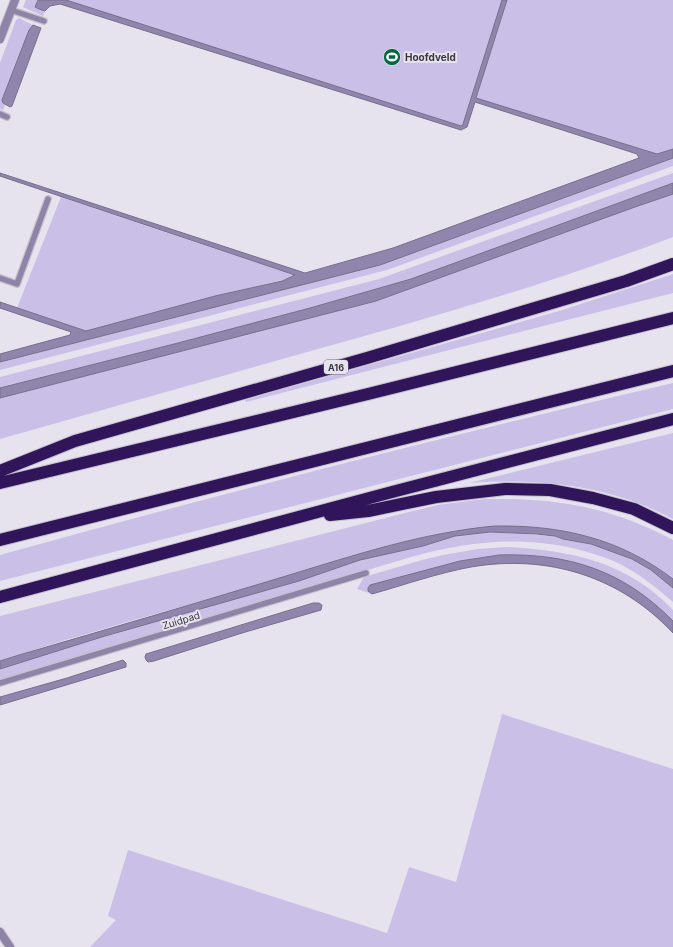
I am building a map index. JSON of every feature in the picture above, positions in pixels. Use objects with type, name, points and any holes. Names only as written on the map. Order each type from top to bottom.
[{"type":"highway","name":"A16","points":[[0,470],[75,441],[366,358],[626,281],[673,264]]},
{"type":"highway","points":[[0,483],[673,318]]},
{"type":"highway","points":[[0,540],[673,371]]},
{"type":"highway","points":[[0,596],[673,419]]},
{"type":"highway","points":[[301,517],[368,511],[436,497],[505,489],[550,490],[593,498],[634,509],[673,528]]},
{"type":"street","points":[[0,39],[15,0]]},
{"type":"street","points":[[0,932],[10,947]]},
{"type":"lane","points":[[11,10],[44,21]]},
{"type":"lane","points":[[0,114],[7,117]]},
{"type":"lane","points":[[0,278],[17,284],[48,199]]},
{"type":"lane","name":"Zuidpad","points":[[0,683],[366,573]]},
{"type":"shaded area","points":[[26,0],[38,0],[36,7],[45,11],[43,16],[23,7]]},
{"type":"shaded area","points":[[38,0],[66,0],[461,126],[463,124],[502,0],[507,0],[476,98],[657,154],[673,149],[673,158],[380,265],[0,362],[0,354],[70,335],[71,332],[0,308],[0,302],[86,331],[215,296],[282,281],[295,275],[0,176],[0,173],[305,273],[393,248],[639,158],[637,154],[475,102],[467,127],[461,130],[60,4],[50,6],[45,11],[35,7]]},
{"type":"shaded area","points":[[59,0],[505,0],[461,128]]},
{"type":"shaded area","points":[[507,0],[673,0],[673,149],[657,154],[476,98]]},
{"type":"shaded area","points":[[19,18],[33,25],[3,103],[5,105],[3,110],[0,109],[0,63],[16,20]]},
{"type":"shaded area","points":[[33,25],[41,28],[12,106],[10,107],[3,103],[2,100],[29,30]]},
{"type":"shaded area","points":[[673,158],[673,166],[387,270],[0,370],[0,362],[380,265]]},
{"type":"shaded area","points":[[673,173],[673,183],[411,279],[310,308],[0,388],[0,377],[379,279]]},
{"type":"shaded area","points":[[673,183],[673,194],[376,301],[0,398],[0,388],[310,308],[411,279]]},
{"type":"shaded area","points":[[673,194],[673,237],[626,255],[432,317],[0,439],[0,398],[376,301]]},
{"type":"shaded area","points":[[61,197],[295,275],[282,280],[215,296],[86,331],[17,308]]},
{"type":"shaded area","points":[[673,274],[673,293],[246,402],[245,400],[559,311]]},
{"type":"shaded area","points":[[673,383],[673,409],[0,581],[0,555],[168,509],[336,466]]},
{"type":"shaded area","points":[[673,433],[673,519],[649,507],[624,498],[574,486],[522,482],[469,483]]},
{"type":"shaded area","points":[[484,499],[535,500],[582,506],[627,519],[649,528],[673,540],[673,579],[622,549],[570,532],[516,527],[462,530],[407,541],[352,556],[244,589],[91,632],[0,661],[0,616],[438,505]]},
{"type":"shaded area","points":[[494,526],[543,528],[588,537],[610,544],[632,553],[653,565],[673,579],[673,588],[651,570],[632,559],[591,544],[555,536],[537,534],[490,532],[455,536],[423,546],[360,560],[299,581],[105,636],[0,669],[0,661],[363,553],[414,539],[467,529]]},
{"type":"shaded area","points":[[490,532],[555,536],[613,551],[635,561],[664,580],[673,588],[673,602],[633,571],[601,556],[572,548],[531,542],[491,542],[472,544],[411,557],[0,680],[0,669],[105,636],[360,560],[423,546],[455,536]]},
{"type":"shaded area","points":[[506,547],[552,551],[596,562],[617,570],[637,580],[673,610],[673,621],[647,598],[622,581],[541,556],[499,555],[460,561],[368,591],[372,594],[357,589],[364,577],[422,560],[478,549]]},
{"type":"shaded area","points":[[499,555],[548,557],[593,568],[614,577],[654,603],[673,621],[673,633],[652,613],[630,597],[606,584],[581,574],[554,567],[527,564],[499,564],[471,567],[372,594],[368,591],[370,585],[460,561]]},
{"type":"shaded area","points":[[313,603],[319,603],[322,605],[321,610],[154,661],[148,662],[145,657],[146,654]]},
{"type":"shaded area","points":[[123,660],[126,663],[126,667],[0,705],[0,697]]},
{"type":"shaded area","points":[[502,714],[673,769],[673,947],[90,947],[116,920],[108,916],[128,850],[387,933],[409,867],[456,882]]},
{"type":"place","name":"Hoofdveld","points":[[392,57]]}]
